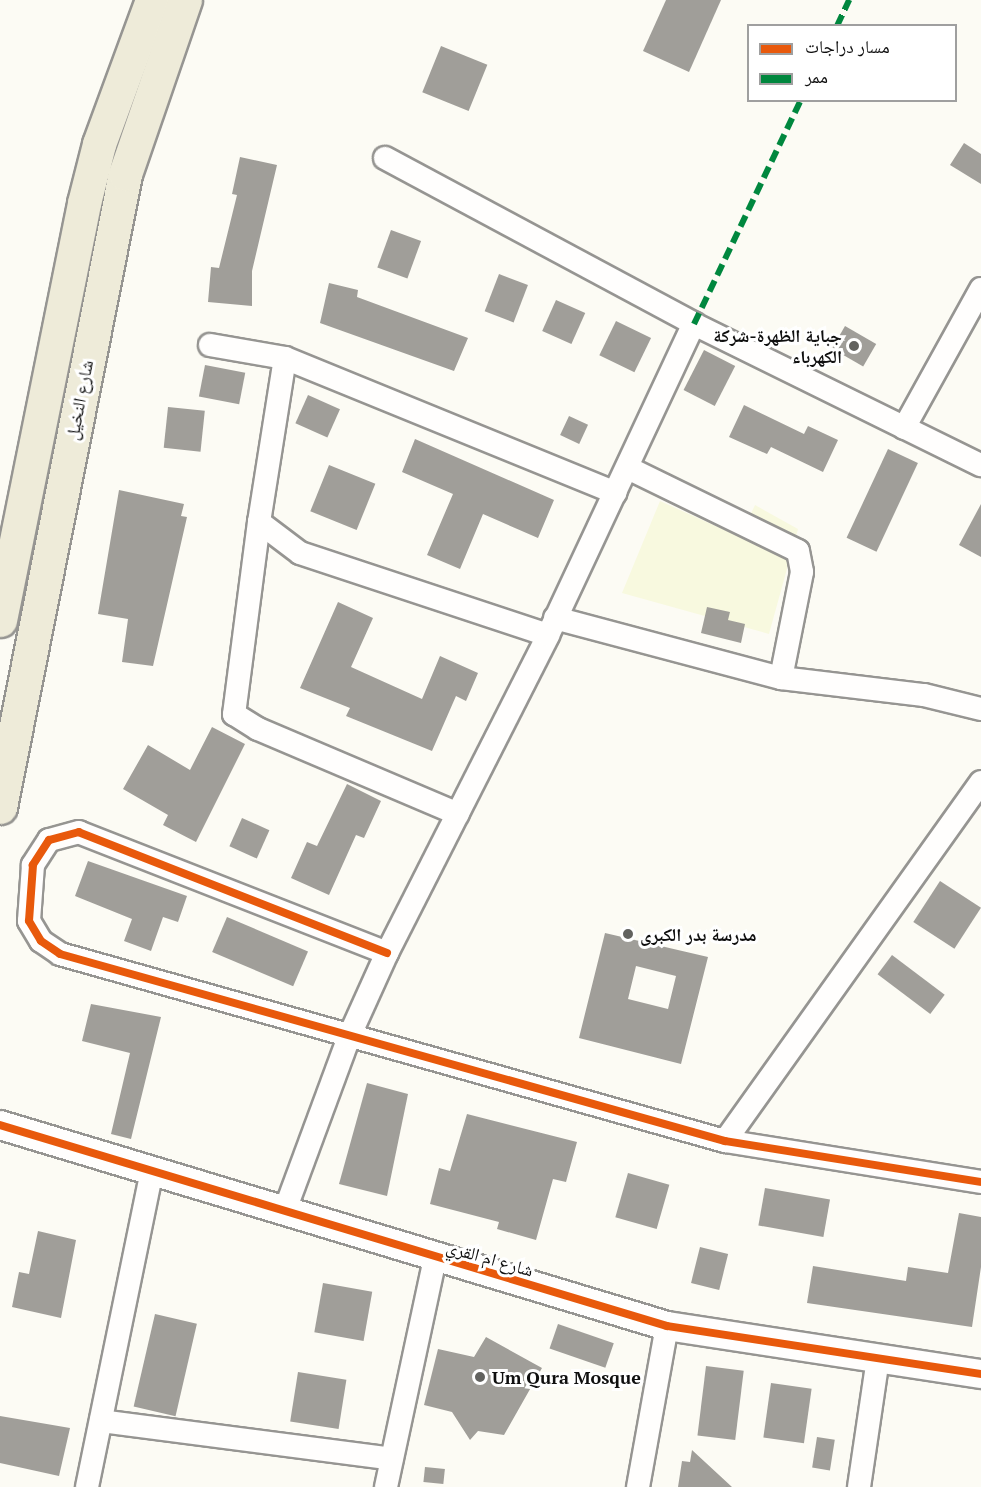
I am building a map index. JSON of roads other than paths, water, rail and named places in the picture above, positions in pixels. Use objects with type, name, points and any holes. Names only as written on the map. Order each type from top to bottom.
[{"type":"main road","name":"شارع النخيل","points":[[0,620],[87,193],[114,99],[152,0]]},
{"type":"main road","name":"شارع النخيل","points":[[0,807],[125,174],[185,0]]},
{"type":"street","points":[[385,158],[694,324],[981,465]]},
{"type":"street","points":[[904,428],[981,289]]},
{"type":"street","points":[[285,1210],[349,1037],[387,953],[551,627],[694,324]]},
{"type":"street","points":[[210,345],[285,358],[616,493]]},
{"type":"street","points":[[285,358],[259,522],[234,714],[258,729],[458,814]]},
{"type":"street","points":[[628,468],[798,551],[802,572],[781,678]]},
{"type":"street","points":[[259,522],[300,553],[551,627],[781,678],[924,695],[981,709]]},
{"type":"street","points":[[725,1141],[981,782]]},
{"type":"street","points":[[387,953],[89,835],[58,834],[36,855],[27,909],[34,932],[50,948],[349,1037],[725,1141],[981,1182]]},
{"type":"street","name":"شارع ام القري","points":[[0,1125],[285,1210],[435,1258],[667,1326],[981,1374]]},
{"type":"street","points":[[87,1487],[152,1170]]},
{"type":"street","points":[[386,1487],[435,1258]]},
{"type":"street","points":[[638,1487],[667,1326]]},
{"type":"street","points":[[859,1487],[878,1358]]},
{"type":"street","points":[[101,1421],[392,1459]]},
{"type":"place","name":"جباية الظهرة-شركة الكهرباء","points":[[854,346]]},
{"type":"place","name":"مدرسة بدر الكبرى","points":[[628,934]]},
{"type":"place","name":"Um Qura Mosque","points":[[480,1377]]}]
